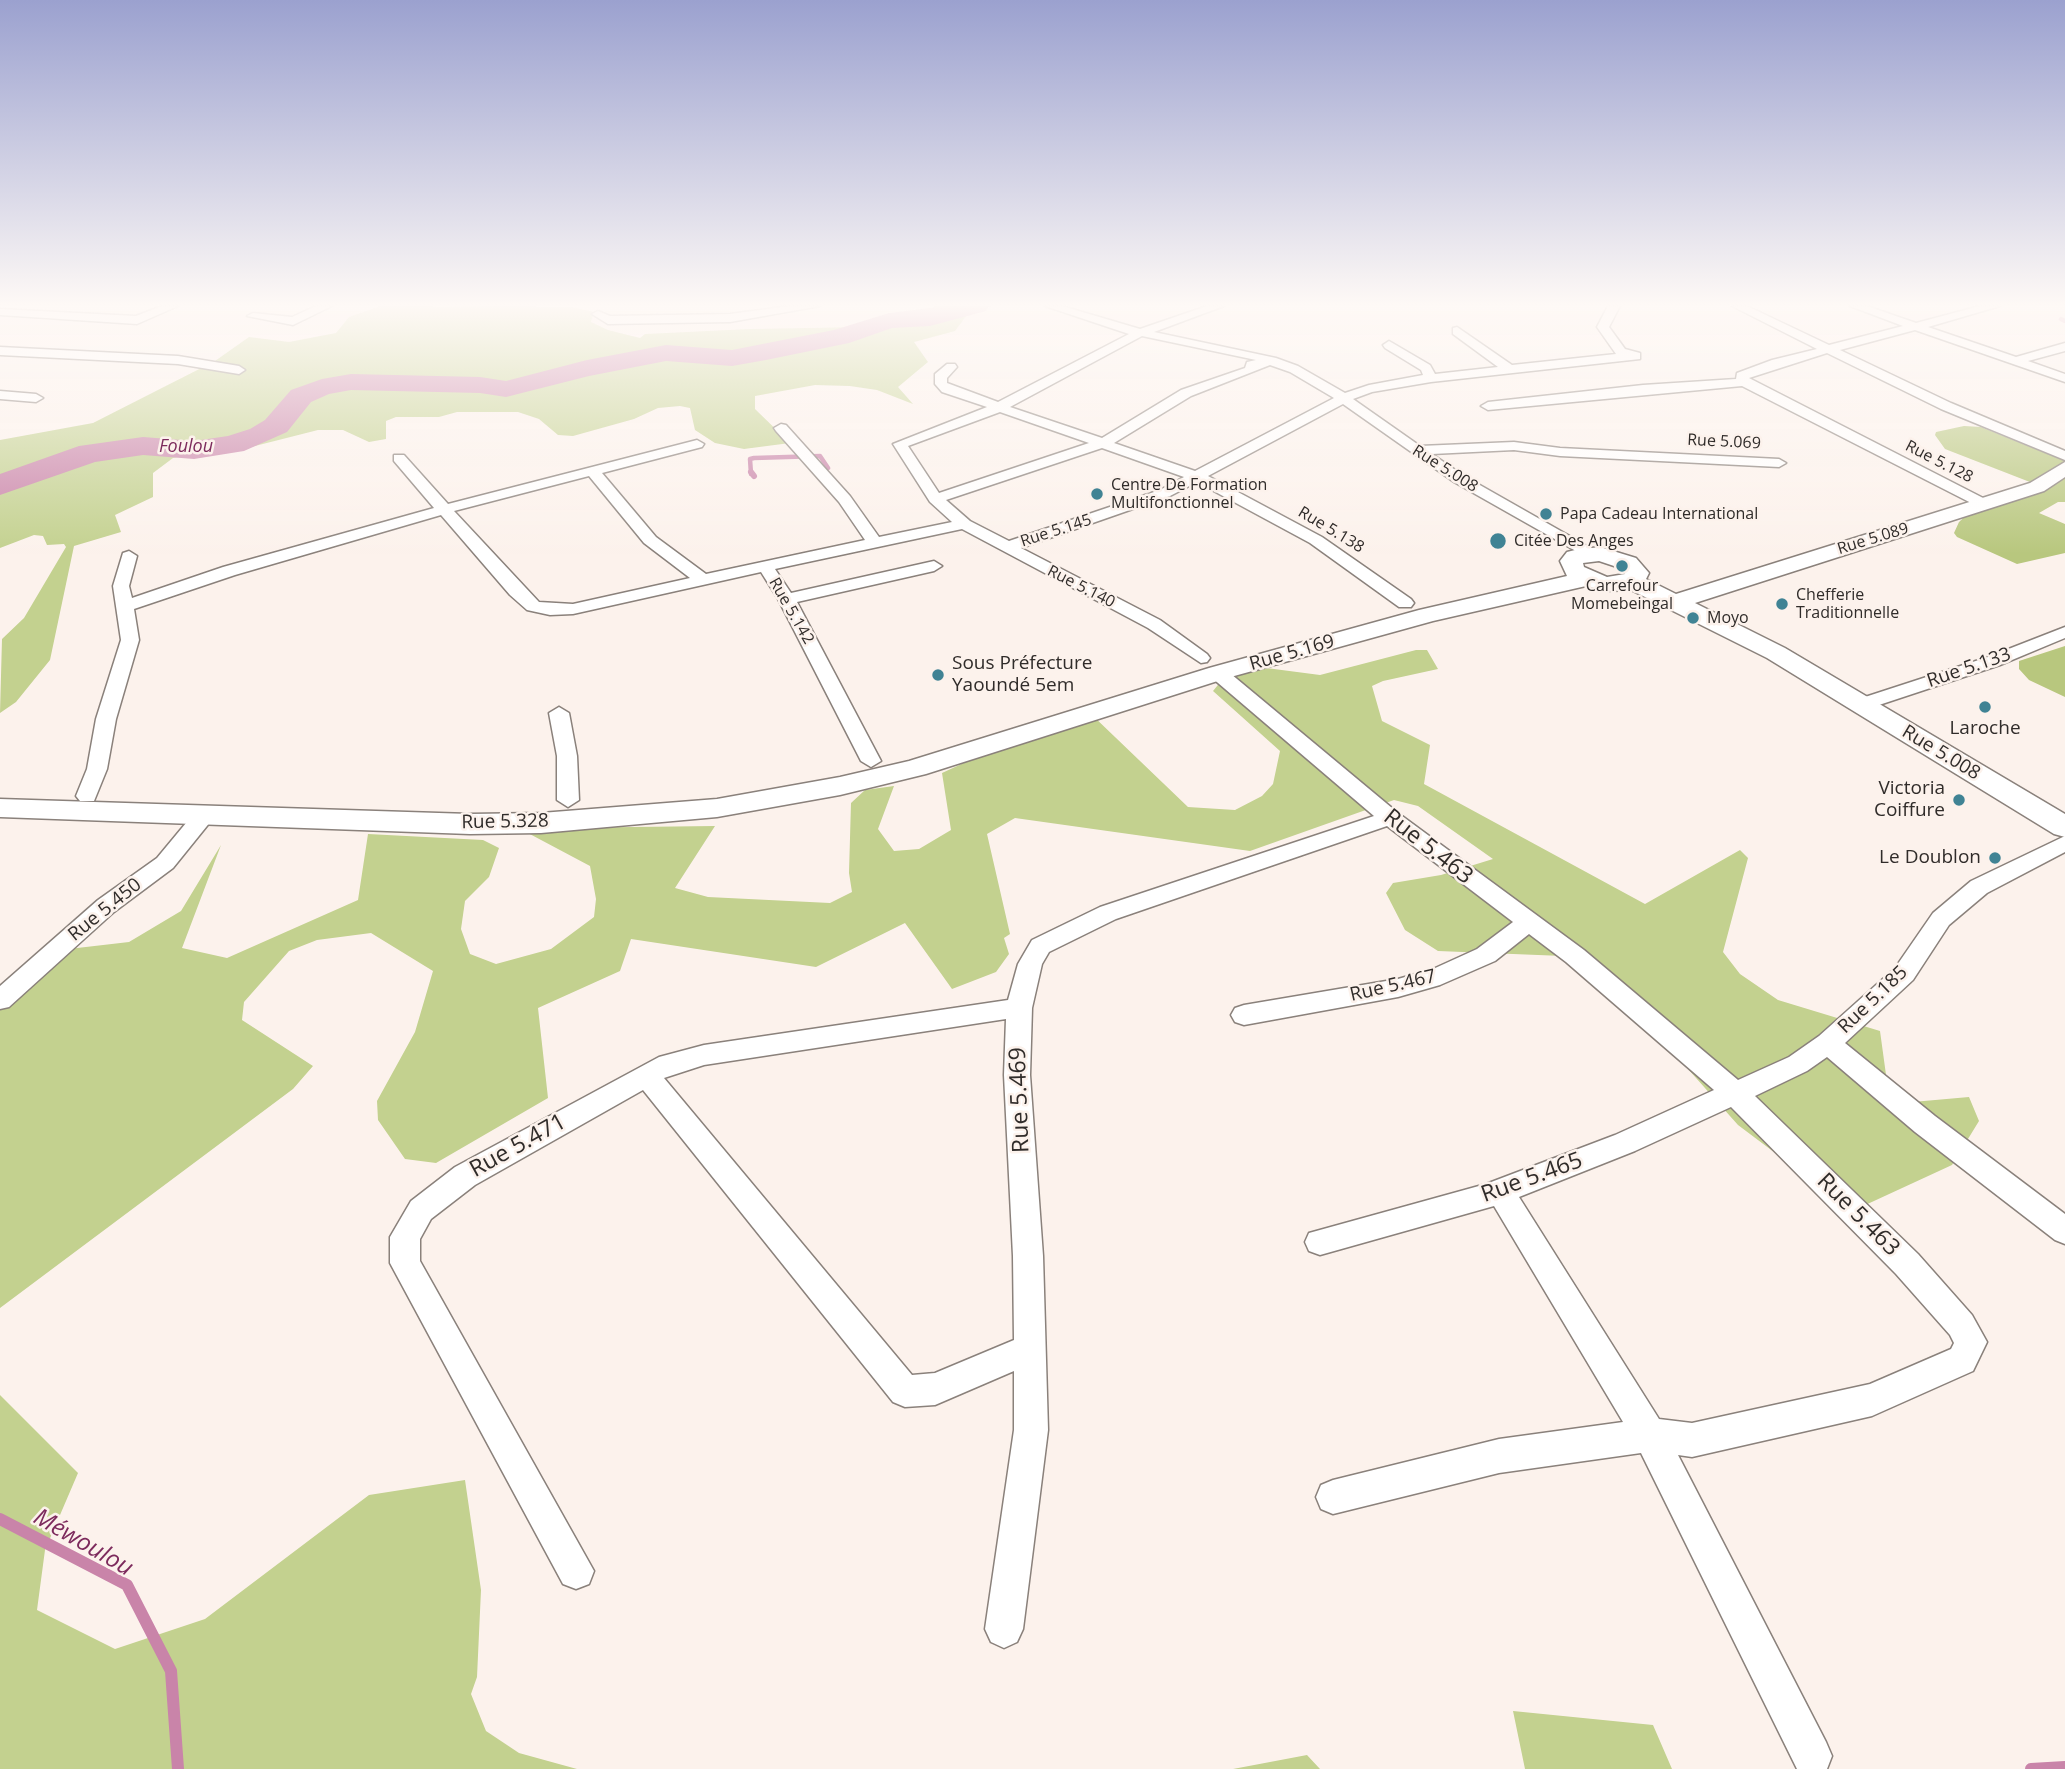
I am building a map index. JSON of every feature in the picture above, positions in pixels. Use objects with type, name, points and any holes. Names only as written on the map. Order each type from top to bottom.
[{"type":"main road","name":"Rue 5.089","points":[[1682,599],[2037,487],[2065,468]]},
{"type":"main road","name":"Rue 5.008","points":[[1582,566],[1617,585],[1634,577],[1682,599],[1872,701],[2065,814]]},
{"type":"main road","name":"Rue 5.169","points":[[1001,735],[1405,603],[1582,566]]},
{"type":"main road","name":"Rue 5.169","points":[[1210,665],[1428,615],[1582,566]]},
{"type":"main road","name":"Rue 5.008","points":[[1682,599],[2065,827]]},
{"type":"main road","name":"Rue 5.328","points":[[0,790],[86,796],[476,807],[718,788],[1001,735]]},
{"type":"main road","name":"Rue 5.328","points":[[0,808],[505,823],[717,808],[840,786],[916,768],[1001,735]]},
{"type":"street","name":"Rue 5.138","points":[[952,389],[998,408],[1198,477],[1316,540],[1405,603]]},
{"type":"street","points":[[998,408],[1035,389]]},
{"type":"street","points":[[935,499],[1104,443],[1185,393],[1198,389]]},
{"type":"street","name":"Rue 5.008","points":[[1328,389],[1582,566]]},
{"type":"street","name":"Rue 5.145","points":[[1005,548],[1117,511],[1198,477],[1343,398],[1375,389]]},
{"type":"street","points":[[1488,406],[1674,389]]},
{"type":"street","name":"Rue 5.128","points":[[1757,389],[1984,505]]},
{"type":"street","points":[[1910,389],[2065,456]]},
{"type":"street","points":[[0,395],[36,398]]},
{"type":"street","name":"Rue 5.140","points":[[998,408],[900,444],[935,499],[964,524],[1005,548],[1154,624],[1210,665]]},
{"type":"street","points":[[781,428],[845,499],[874,541]]},
{"type":"street","points":[[123,607],[229,571],[446,509],[698,444]]},
{"type":"street","name":"Rue 5.069","points":[[1416,450],[1514,446],[1560,452],[1779,463]]},
{"type":"street","points":[[399,458],[516,591],[533,606],[550,610],[573,609],[765,566]]},
{"type":"street","points":[[592,470],[650,540],[702,579]]},
{"type":"street","name":"Rue 5.142","points":[[872,761],[786,599],[765,566],[964,524]]},
{"type":"street","points":[[86,796],[97,769],[106,719],[130,640],[121,586],[128,556]]},
{"type":"street","points":[[786,599],[934,566]]},
{"type":"street","name":"Rue 5.133","points":[[1872,701],[1994,661],[2065,632]]},
{"type":"street","name":"Rue 5.463","points":[[1210,665],[1390,818],[1576,956],[1736,1094],[1907,1264],[1961,1325],[1971,1342],[1962,1360],[1872,1400],[1692,1440],[1650,1435],[1499,1456],[1333,1497]]},
{"type":"street","points":[[559,713],[567,756],[568,800]]},
{"type":"street","name":"Rue 5.450","points":[[0,1000],[106,906],[165,863],[204,816]]},
{"type":"street","name":"Rue 5.469","points":[[1004,1629],[1031,1430],[1031,1348],[1017,1075],[1019,1008],[1030,964],[1040,946],[1108,913],[1390,818]]},
{"type":"street","name":"Rue 5.185","points":[[1736,1094],[1798,1064],[1828,1043],[1904,974],[1941,919],[1979,887],[2065,843]]},
{"type":"street","name":"Rue 5.467","points":[[1244,1015],[1398,989],[1440,976],[1486,955],[1528,923]]},
{"type":"street","name":"Rue 5.471","points":[[576,1572],[405,1264],[405,1237],[421,1210],[465,1176],[668,1064],[704,1055],[1019,1008]]},
{"type":"street","points":[[1828,1043],[1925,1124],[2065,1231]]},
{"type":"street","points":[[646,1075],[905,1391],[935,1389],[1031,1348]]},
{"type":"street","name":"Rue 5.465","points":[[1320,1242],[1500,1191],[1625,1143],[1736,1094]]},
{"type":"street","points":[[1500,1191],[1650,1435],[1812,1756]]},
{"type":"green space","points":[[161,389],[796,389],[755,396],[755,409],[790,443],[744,449],[715,443],[695,430],[690,408],[680,406],[658,408],[634,419],[573,436],[558,435],[539,419],[518,412],[457,412],[439,417],[396,417],[386,421],[386,439],[369,442],[343,430],[318,430],[251,447],[173,458],[153,473],[153,497],[115,515],[121,532],[74,546],[50,660],[16,702],[0,713],[2,639],[24,618],[66,547],[64,544],[47,545],[43,536],[34,535],[0,548],[0,440],[93,423]]},
{"type":"green space","points":[[867,389],[899,389],[913,404]]},
{"type":"green space","points":[[1964,426],[1981,427],[2065,461],[2065,502],[2058,502],[2039,513],[2065,524],[2065,553],[2017,564],[1957,537],[1954,533],[1959,522],[1971,511],[2035,484],[1945,449],[1935,435],[1936,432]]},
{"type":"green space","points":[[2065,646],[2065,697],[2029,680],[2019,669],[2019,661]]},
{"type":"green space","points":[[1416,650],[1427,650],[1438,669],[1372,686],[1382,721],[1430,745],[1424,784],[1645,904],[1740,850],[1748,858],[1723,952],[1740,974],[1778,1000],[1880,1031],[1890,1104],[1969,1097],[1979,1121],[1952,1165],[1861,1207],[1843,1204],[1738,1125],[1588,957],[1438,951],[1405,930],[1386,893],[1393,883],[1441,875],[1493,859],[1418,806],[1394,800],[1250,851],[1015,818],[987,834],[1010,934],[1004,938],[1009,954],[996,972],[952,989],[905,923],[816,967],[631,939],[620,971],[538,1008],[548,1098],[436,1163],[405,1159],[378,1120],[377,1101],[415,1032],[433,971],[371,933],[317,940],[289,951],[244,1002],[242,1020],[313,1066],[293,1089],[0,1308],[0,1004],[60,950],[129,942],[181,911],[221,845],[182,948],[227,958],[358,900],[368,834],[483,840],[499,848],[489,877],[465,901],[461,929],[470,954],[496,964],[551,949],[594,917],[596,899],[590,866],[526,832],[551,828],[715,826],[675,888],[708,897],[830,903],[852,892],[849,873],[851,803],[865,790],[894,786],[878,829],[894,851],[919,849],[951,830],[942,773],[1070,714],[1091,714],[1188,807],[1235,810],[1262,796],[1273,784],[1280,751],[1213,691],[1222,680],[1251,666],[1320,675]]},
{"type":"green space","points":[[0,1395],[78,1473],[45,1550],[37,1610],[115,1649],[205,1619],[369,1495],[465,1480],[481,1590],[477,1677],[471,1694],[486,1731],[519,1753],[577,1769],[0,1769]]},
{"type":"green space","points":[[1513,1711],[1653,1725],[1672,1769],[1525,1769]]},
{"type":"green space","points":[[1307,1755],[1320,1769],[1233,1769]]},
{"type":"waterway","name":"Foulou","points":[[0,485],[90,453],[143,446],[194,450],[233,445],[261,435],[276,426],[301,396],[318,389]]},
{"type":"waterway","name":"Foulou","points":[[503,389],[508,389]]},
{"type":"waterway","points":[[751,474],[750,459],[754,458],[820,456],[828,468]]},
{"type":"waterway","points":[[751,472],[754,476]]},
{"type":"waterway","name":"Méwoulou","points":[[0,1519],[127,1585],[171,1671],[178,1769]]},
{"type":"waterway","points":[[2031,1769],[2065,1767]]},
{"type":"place","name":"Centre De Formation Multifonctionnel","points":[[1097,494]]},
{"type":"place","name":"Papa Cadeau International","points":[[1546,514]]},
{"type":"place","name":"Citée Des Anges","points":[[1498,541]]},
{"type":"place","name":"Carrefour Momebeingal","points":[[1622,566]]},
{"type":"place","name":"Chefferie Traditionnelle","points":[[1782,604]]},
{"type":"place","name":"Moyo","points":[[1693,618]]},
{"type":"place","name":"Sous Préfecture Yaoundé 5em","points":[[938,675]]},
{"type":"place","name":"Laroche","points":[[1985,707]]},
{"type":"place","name":"Victoria Coiffure","points":[[1959,800]]},
{"type":"place","name":"Le Doublon","points":[[1995,858]]}]
